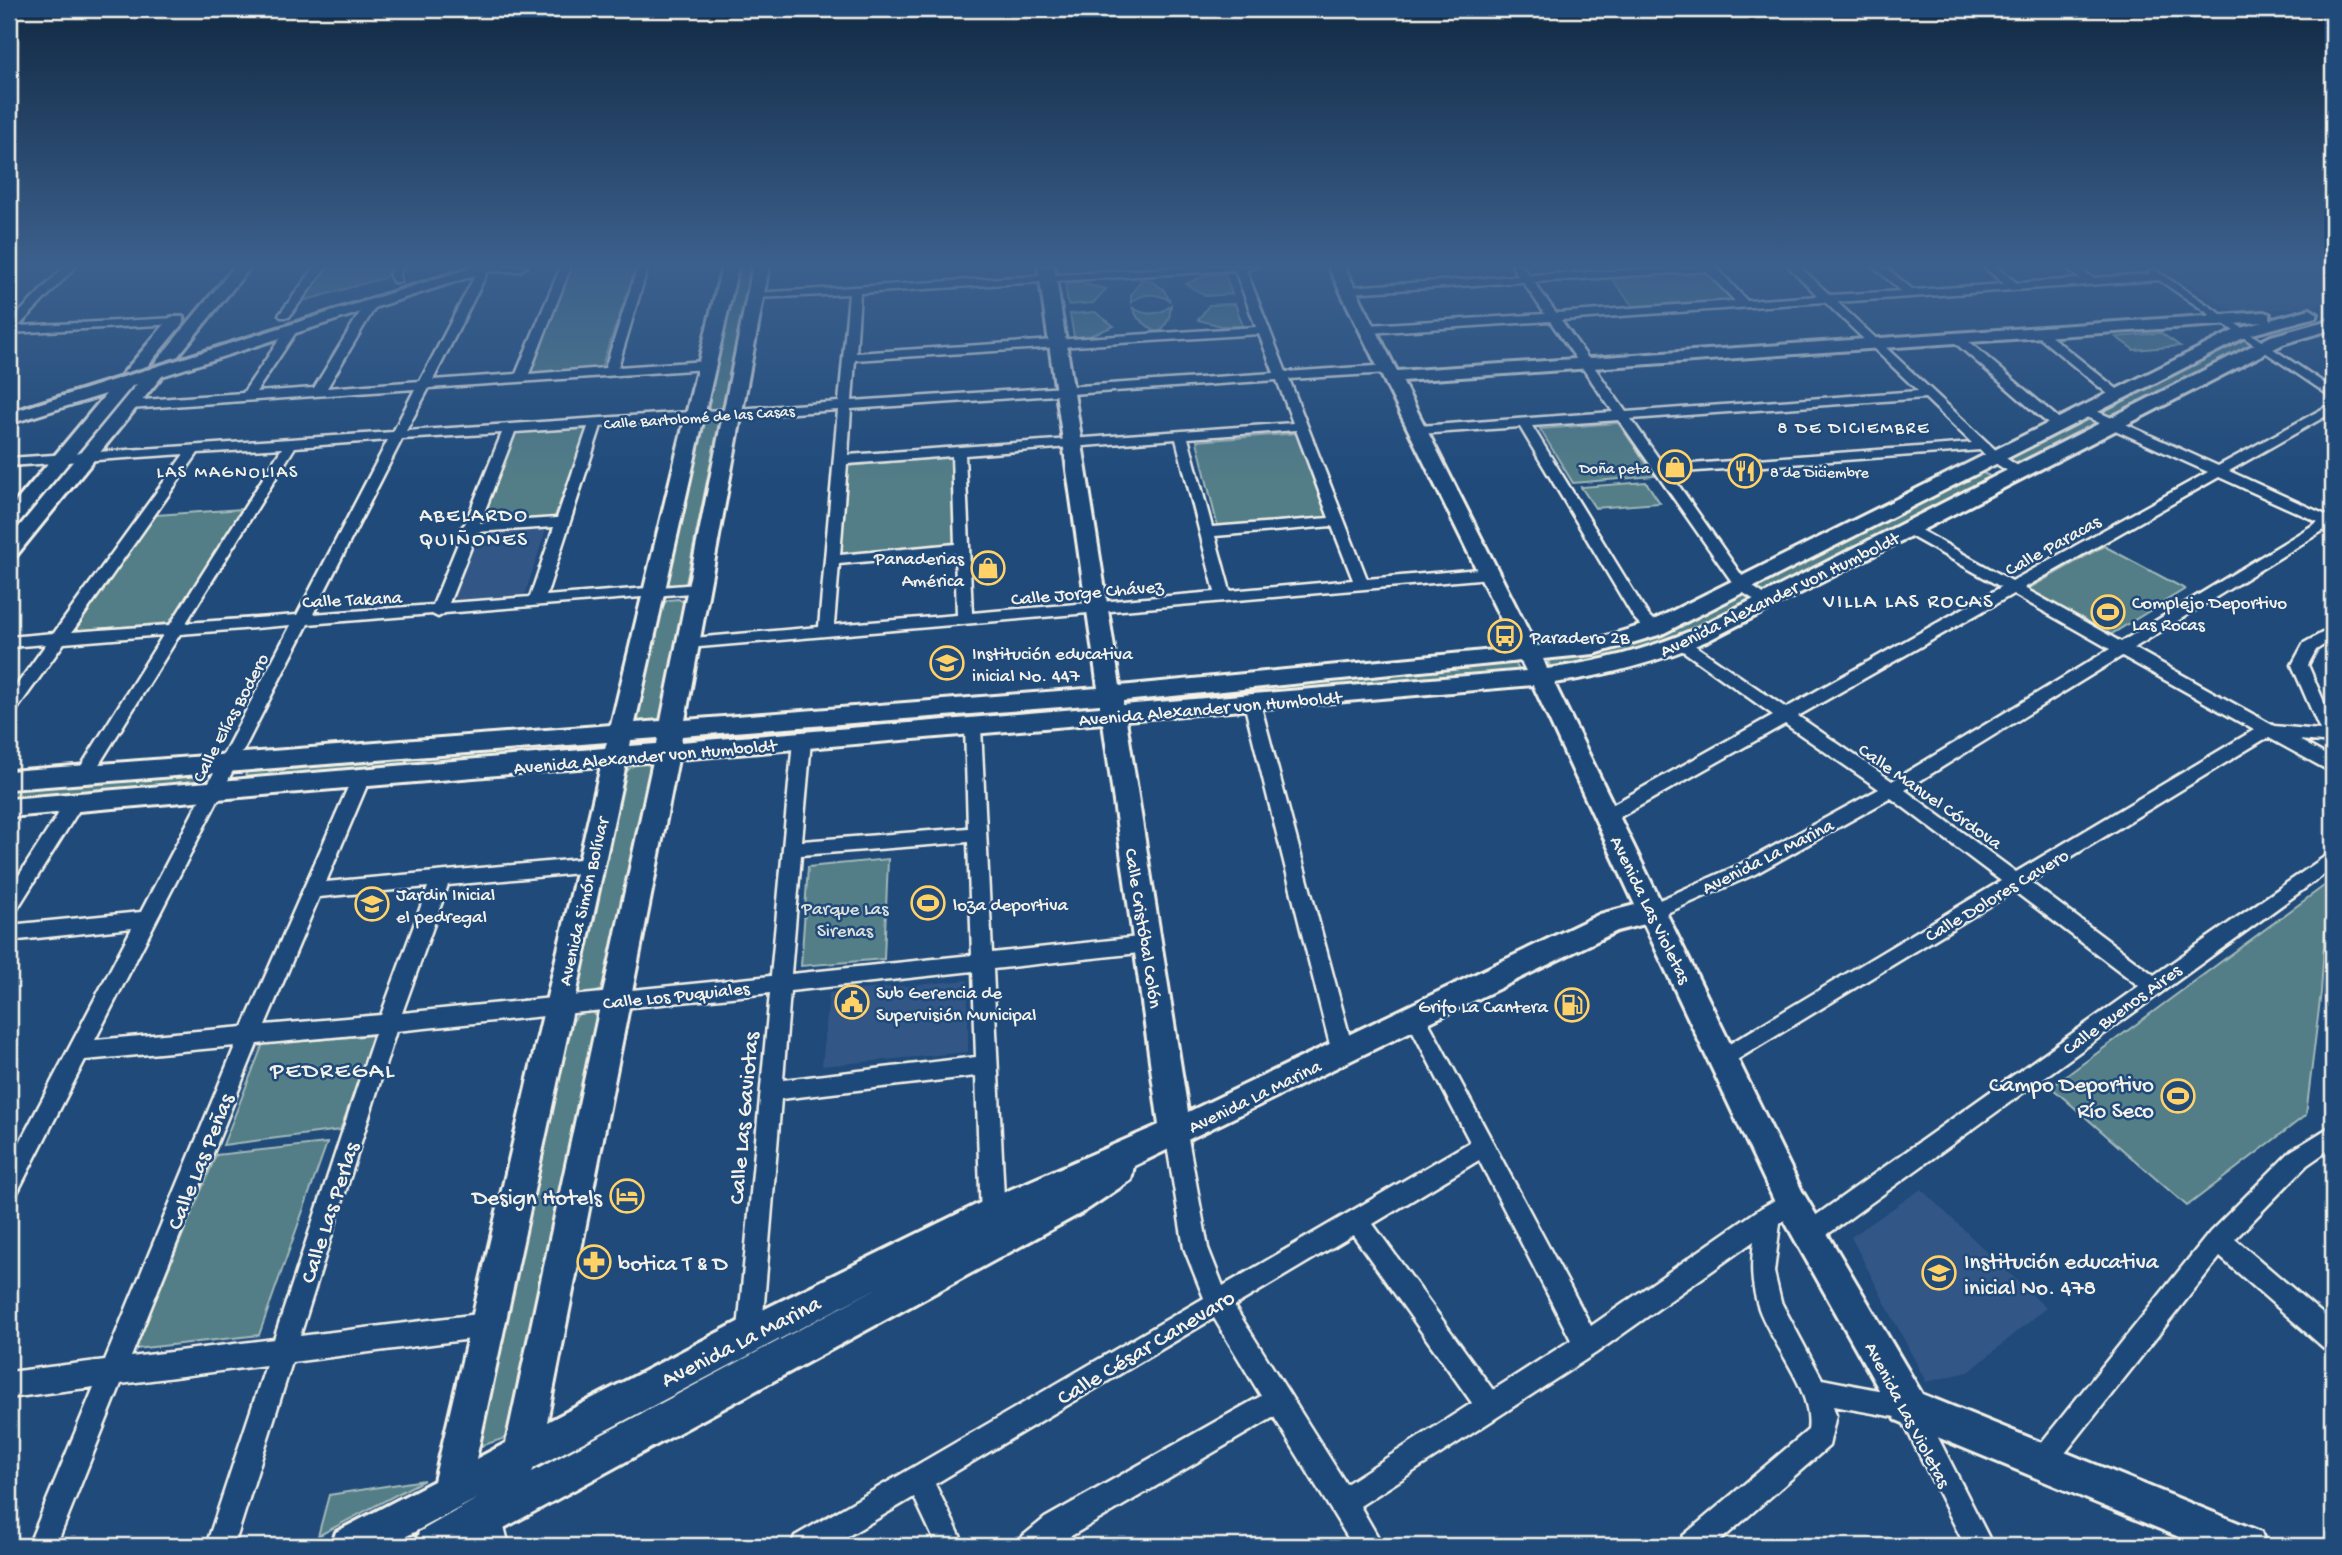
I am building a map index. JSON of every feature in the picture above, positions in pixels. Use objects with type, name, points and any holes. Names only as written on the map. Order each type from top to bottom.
[{"type":"street","points":[[9,552],[129,405],[167,339]]},
{"type":"street","points":[[9,419],[125,382],[173,350],[183,339]]},
{"type":"street","points":[[173,350],[220,339]]},
{"type":"street","points":[[9,401],[149,366],[236,339]]},
{"type":"street","points":[[247,397],[280,339]]},
{"type":"street","points":[[318,392],[350,339]]},
{"type":"street","name":"Calle Elías Bodero","points":[[9,1185],[450,339]]},
{"type":"street","points":[[521,378],[537,339]]},
{"type":"street","points":[[610,372],[620,339]]},
{"type":"street","name":"Avenida Simón Bolívar","points":[[450,1493],[617,746],[712,339]]},
{"type":"street","points":[[450,1493],[492,1531],[523,1454],[669,741],[747,339]]},
{"type":"street","points":[[826,632],[851,339]]},
{"type":"street","name":"Calle Cristóbal Colón","points":[[1056,339],[1196,1248],[1218,1303],[1369,1546]]},
{"type":"street","points":[[849,358],[1137,339]]},
{"type":"street","points":[[1267,339],[1363,585]]},
{"type":"street","name":"Avenida Las Violetas","points":[[1373,339],[1490,573],[1723,1058],[1780,1209],[1809,1234],[1909,1407],[1979,1546]]},
{"type":"street","points":[[1567,339],[1742,586],[1766,602]]},
{"type":"street","points":[[1869,339],[1989,452],[2020,472]]},
{"type":"street","name":"Calle Bartolomé de las Casas","points":[[9,462],[1282,377],[1584,363],[1947,339]]},
{"type":"street","points":[[1957,339],[2059,426]]},
{"type":"street","points":[[2047,339],[2118,396]]},
{"type":"street","name":"Avenida Alexander von Humboldt","points":[[669,741],[802,741],[973,727],[1112,705],[1252,703],[1535,666],[1654,629],[1742,586],[1989,452],[2059,426],[2230,339]]},
{"type":"street","points":[[2253,339],[2330,388]]},
{"type":"street","name":"Avenida Alexander von Humboldt","points":[[9,808],[361,778],[669,741],[1112,705],[1535,666],[1610,667],[1681,644],[2281,339]]},
{"type":"street","points":[[129,405],[706,365]]},
{"type":"street","points":[[9,522],[125,382]]},
{"type":"street","points":[[1419,430],[1927,394]]},
{"type":"street","name":"Calle Paracas","points":[[1607,816],[2333,408]]},
{"type":"street","points":[[2087,412],[2332,522]]},
{"type":"street","points":[[536,602],[596,423]]},
{"type":"street","points":[[1524,423],[1642,618],[1654,629]]},
{"type":"street","points":[[840,460],[1301,426]]},
{"type":"street","points":[[438,612],[468,528],[510,429]]},
{"type":"street","points":[[1181,435],[1224,598]]},
{"type":"street","points":[[84,775],[291,443]]},
{"type":"street","points":[[9,708],[194,450]]},
{"type":"street","points":[[958,452],[965,621]]},
{"type":"street","points":[[1660,470],[1989,452]]},
{"type":"street","points":[[1207,532],[1338,521]]},
{"type":"street","points":[[468,528],[563,522]]},
{"type":"street","name":"Avenida La Marina","points":[[350,1546],[750,1334],[993,1229],[1074,1200],[1177,1133],[1415,1016],[1610,922],[1653,911],[1748,869],[1891,790],[2332,522]]},
{"type":"street","points":[[1908,529],[2333,767]]},
{"type":"street","points":[[832,560],[962,548]]},
{"type":"street","name":"Calle Jorge Chávez","points":[[688,643],[1098,610],[1490,573]]},
{"type":"street","name":"Calle Takana","points":[[9,642],[438,612],[698,589]]},
{"type":"street","points":[[2271,732],[2332,737],[2300,665],[2310,647],[2333,632]]},
{"type":"street","name":"Calle Manuel Córdova","points":[[1681,644],[1891,790],[2152,985]]},
{"type":"street","points":[[2307,653],[2333,649]]},
{"type":"street","points":[[1252,703],[1343,1053]]},
{"type":"street","points":[[973,727],[993,1229]]},
{"type":"street","name":"Calle Dolores Cavero","points":[[1723,1058],[2258,735],[2271,732]]},
{"type":"street","name":"Calle Las Gaviotas","points":[[746,1375],[802,741]]},
{"type":"street","name":"Avenida Alexander von Humboldt","points":[[9,780],[228,764],[617,746]]},
{"type":"street","name":"Calle Las Peñas","points":[[42,1546],[250,1035],[361,778]]},
{"type":"street","points":[[9,906],[75,802]]},
{"type":"street","points":[[793,849],[977,834]]},
{"type":"street","name":"Calle Buenos Aires","points":[[1809,1234],[2152,985],[2333,858]]},
{"type":"street","points":[[314,890],[591,865]]},
{"type":"street","name":"Calle Las Perlas","points":[[220,1546],[388,1024],[440,880]]},
{"type":"street","points":[[9,933],[147,919]]},
{"type":"street","name":"Calle Los Puquiales","points":[[79,1051],[558,1007],[1148,944]]},
{"type":"street","points":[[1415,1016],[1587,1344]]},
{"type":"street","points":[[771,1091],[987,1065]]},
{"type":"street","points":[[2042,1462],[2218,1240],[2299,1158],[2333,1135]]},
{"type":"street","name":"Calle César Canevaro","points":[[804,1546],[1485,1145]]},
{"type":"street","points":[[1342,1502],[1587,1344],[1780,1209]]},
{"type":"street","points":[[1693,1546],[1820,1437],[1824,1415],[1770,1305],[1762,1272],[1780,1209]]},
{"type":"street","points":[[1357,1221],[1489,1405]]},
{"type":"street","name":"Avenida La Marina","points":[[433,1546],[492,1531],[746,1375],[993,1229]]},
{"type":"street","points":[[2218,1240],[2333,1339]]},
{"type":"street","points":[[9,1385],[487,1325]]},
{"type":"street","points":[[1814,1390],[1909,1407],[2247,1546]]},
{"type":"street","points":[[1033,1546],[1055,1528],[1278,1401]]},
{"type":"street","points":[[919,1479],[951,1546]]},
{"type":"shaded area","points":[[547,527],[524,597],[447,604],[475,534]]},
{"type":"shaded area","points":[[968,980],[968,1052],[822,1066],[829,993]]},
{"type":"shaded area","name":"Institución educativa inicial No. 478","points":[[1921,1189],[2046,1308],[1969,1372],[1926,1382],[1851,1237]]},
{"type":"green space","points":[[538,339],[611,339],[600,370],[523,374]]},
{"type":"green space","points":[[720,339],[738,339],[723,409],[708,412],[704,410]]},
{"type":"green space","points":[[2118,339],[2169,339],[2180,346],[2134,350]]},
{"type":"green space","points":[[2244,339],[2256,345],[2022,465],[2008,459]]},
{"type":"green space","points":[[707,420],[719,422],[686,583],[674,589],[666,586],[702,424]]},
{"type":"green space","points":[[1618,423],[1655,476],[1573,483],[1540,429]]},
{"type":"green space","points":[[587,429],[554,519],[478,525],[514,433]]},
{"type":"green space","points":[[1299,433],[1331,519],[1218,528],[1197,441]]},
{"type":"green space","points":[[952,457],[956,548],[839,558],[845,466]]},
{"type":"green space","points":[[1981,472],[1994,478],[1677,640],[1622,659],[1553,672],[1547,659],[1623,646],[1664,631]]},
{"type":"green space","points":[[1646,482],[1660,503],[1595,508],[1581,487]]},
{"type":"green space","points":[[244,509],[169,623],[72,631],[156,515]]},
{"type":"green space","name":"Complejo Deportivo Las Rocas","points":[[2104,546],[2185,589],[2110,635],[2028,589]]},
{"type":"green space","points":[[678,599],[684,602],[660,720],[651,726],[640,727],[635,722],[660,607],[668,600]]},
{"type":"green space","points":[[1515,663],[1521,673],[1130,709],[1129,698]]},
{"type":"green space","points":[[1087,702],[1089,713],[685,748],[687,736]]},
{"type":"green space","points":[[614,740],[609,752],[242,781],[250,767]]},
{"type":"green space","points":[[646,764],[651,767],[605,988],[593,993],[582,993],[574,989],[625,773],[633,765]]},
{"type":"green space","points":[[207,771],[201,783],[9,799],[9,786]]},
{"type":"green space","name":"Parque Las Sirenas","points":[[888,859],[884,959],[801,966],[808,867]]},
{"type":"green space","name":"Campo Deportivo Río Seco","points":[[2328,883],[2321,992],[2306,1115],[2187,1206],[2051,1087]]},
{"type":"green space","points":[[580,1012],[593,1012],[599,1023],[513,1423],[505,1438],[481,1446],[476,1438],[567,1029]]},
{"type":"green space","points":[[376,1035],[340,1130],[223,1145],[263,1044]]},
{"type":"green space","points":[[327,1143],[259,1335],[135,1349],[216,1155]]},
{"type":"green space","points":[[424,1480],[318,1536],[329,1495]]},
{"type":"railway","points":[[9,411],[240,339]]},
{"type":"place","name":"Doña peta","points":[[1675,467]]},
{"type":"place","name":"8 de Diciembre","points":[[1745,471]]},
{"type":"place","name":"Panaderias América","points":[[988,568]]},
{"type":"place","name":"Complejo Deportivo Las Rocas","points":[[2108,612]]},
{"type":"place","name":"Paradero 2B","points":[[1505,636]]},
{"type":"place","name":"Institución educativa inicial No. 447","points":[[947,663]]},
{"type":"place","name":"loza deportiva","points":[[928,903]]},
{"type":"place","name":"Jardin Inicial el pedregal","points":[[372,904]]},
{"type":"place","name":"Sub Gerencia de Supervisión Municipal","points":[[852,1002]]},
{"type":"place","name":"Grifo La Cantera","points":[[1572,1005]]},
{"type":"place","name":"Campo Deportivo Río Seco","points":[[2178,1096]]},
{"type":"place","name":"Design Hotels","points":[[627,1196]]},
{"type":"place","name":"botica T & D","points":[[594,1262]]},
{"type":"place","name":"Institución educativa inicial No. 478","points":[[1939,1273]]},
{"type":"district","name":"8 DE DICIEMBRE","points":[[1854,427]]},
{"type":"district","name":"LAS MAGNOLIAS","points":[[228,471]]},
{"type":"district","name":"ABELARDO QUIÑONES","points":[[474,526]]},
{"type":"district","name":"VILLA LAS ROCAS","points":[[1909,600]]},
{"type":"district","name":"PEDREGAL","points":[[333,1069]]}]
